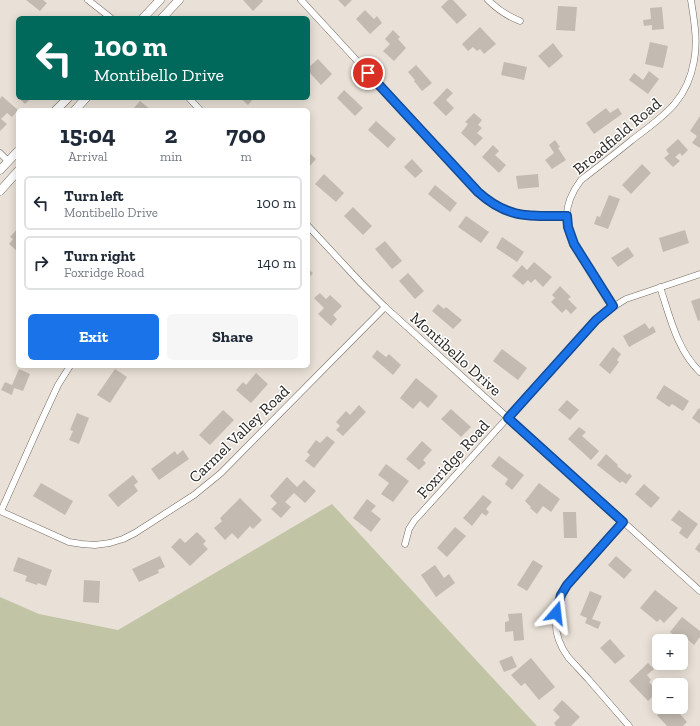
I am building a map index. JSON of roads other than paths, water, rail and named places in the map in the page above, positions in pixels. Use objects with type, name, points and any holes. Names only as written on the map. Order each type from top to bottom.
[{"type":"main road","points":[[145,16],[160,0]]},
{"type":"main road","points":[[164,16],[179,0]]},
{"type":"main road","points":[[58,108],[66,100]]},
{"type":"main road","points":[[77,108],[84,100]]},
{"type":"main road","points":[[0,170],[16,153]]},
{"type":"main road","points":[[0,191],[16,173]]},
{"type":"street","points":[[88,0],[108,16]]},
{"type":"street","points":[[301,0],[488,201],[504,210],[523,216],[567,216]]},
{"type":"street","points":[[488,0],[497,9],[510,18],[520,22]]},
{"type":"street","name":"Broadfield Road","points":[[613,306],[574,244],[568,227],[567,216],[569,201],[581,180],[665,115],[679,99],[690,78],[696,50],[691,0]]},
{"type":"street","points":[[191,100],[198,108]]},
{"type":"street","points":[[0,153],[8,161]]},
{"type":"street","name":"Montibello Drive","points":[[310,228],[385,307],[700,591]]},
{"type":"street","name":"Foxridge Road","points":[[405,544],[409,529],[414,521],[596,320],[613,306],[626,300],[700,274]]},
{"type":"street","points":[[660,287],[680,345],[688,358],[700,372]]},
{"type":"street","name":"Carmel Valley Road","points":[[0,511],[62,539],[82,544],[95,545],[110,543],[135,533],[194,495],[221,473],[385,307]]},
{"type":"street","points":[[0,511],[58,385],[69,368]]},
{"type":"street","points":[[623,522],[567,585],[561,595],[557,607],[556,631],[560,643],[568,656],[629,726]]}]
